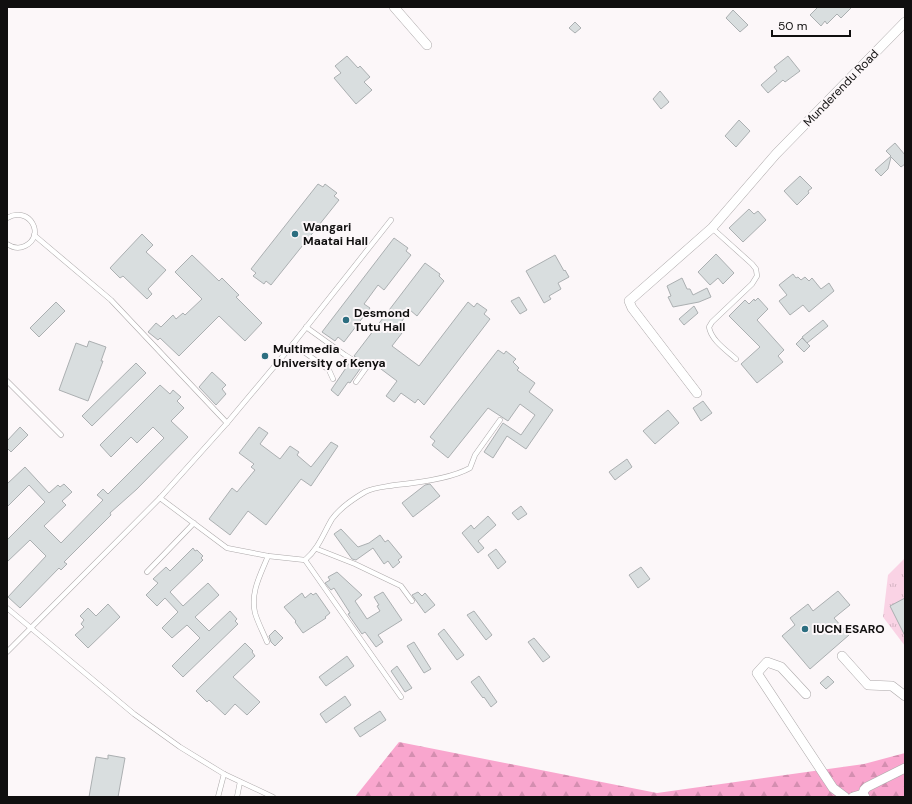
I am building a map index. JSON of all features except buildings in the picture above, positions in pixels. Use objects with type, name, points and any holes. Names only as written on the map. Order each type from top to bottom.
[{"type":"street","points":[[394,7],[427,45]]},
{"type":"street","name":"Munderendu Road","points":[[697,393],[632,308],[629,301],[712,228],[776,154],[905,22]]},
{"type":"street","points":[[842,656],[868,685],[892,686],[905,696]]},
{"type":"street","points":[[806,694],[781,666],[766,662],[757,673],[833,788],[845,797]]},
{"type":"street","points":[[854,797],[864,795],[864,790],[867,788],[905,768]]},
{"type":"lane","points":[[7,218],[12,215],[24,215],[30,219],[33,224],[34,235],[32,241],[22,247],[17,248],[7,244]]},
{"type":"lane","points":[[7,652],[160,498],[227,423],[293,344],[390,220]]},
{"type":"lane","points":[[712,228],[756,269],[757,276],[752,284],[712,322],[709,327],[714,338],[736,358]]},
{"type":"lane","points":[[34,235],[111,300],[227,423]]},
{"type":"lane","points":[[306,327],[366,368],[356,382]]},
{"type":"lane","points":[[293,344],[329,370],[333,380]]},
{"type":"lane","points":[[7,381],[62,434]]},
{"type":"lane","points":[[305,560],[317,548],[333,518],[351,501],[366,492],[380,487],[454,475],[470,468],[475,455],[500,420]]},
{"type":"lane","points":[[160,498],[227,548],[268,556],[305,560],[401,696]]},
{"type":"lane","points":[[147,572],[194,523]]},
{"type":"lane","points":[[317,548],[401,586],[412,601]]},
{"type":"lane","points":[[267,642],[255,613],[254,601],[255,589],[268,556]]},
{"type":"lane","points":[[7,608],[134,714],[180,747],[224,774],[273,797]]},
{"type":"lane","points":[[218,797],[224,774]]},
{"type":"lane","points":[[237,797],[240,782]]},
{"type":"green space","points":[[905,558],[905,646],[883,617],[888,575]]},
{"type":"green space","points":[[399,742],[657,793],[864,764],[905,753],[905,797],[355,797]]},
{"type":"place","name":"Wangari Maatai Hall","points":[[295,234]]},
{"type":"place","name":"Desmond Tutu Hall","points":[[346,320]]},
{"type":"place","name":"Multimedia University of Kenya","points":[[265,356]]},
{"type":"place","name":"IUCN ESARO","points":[[805,629]]}]
